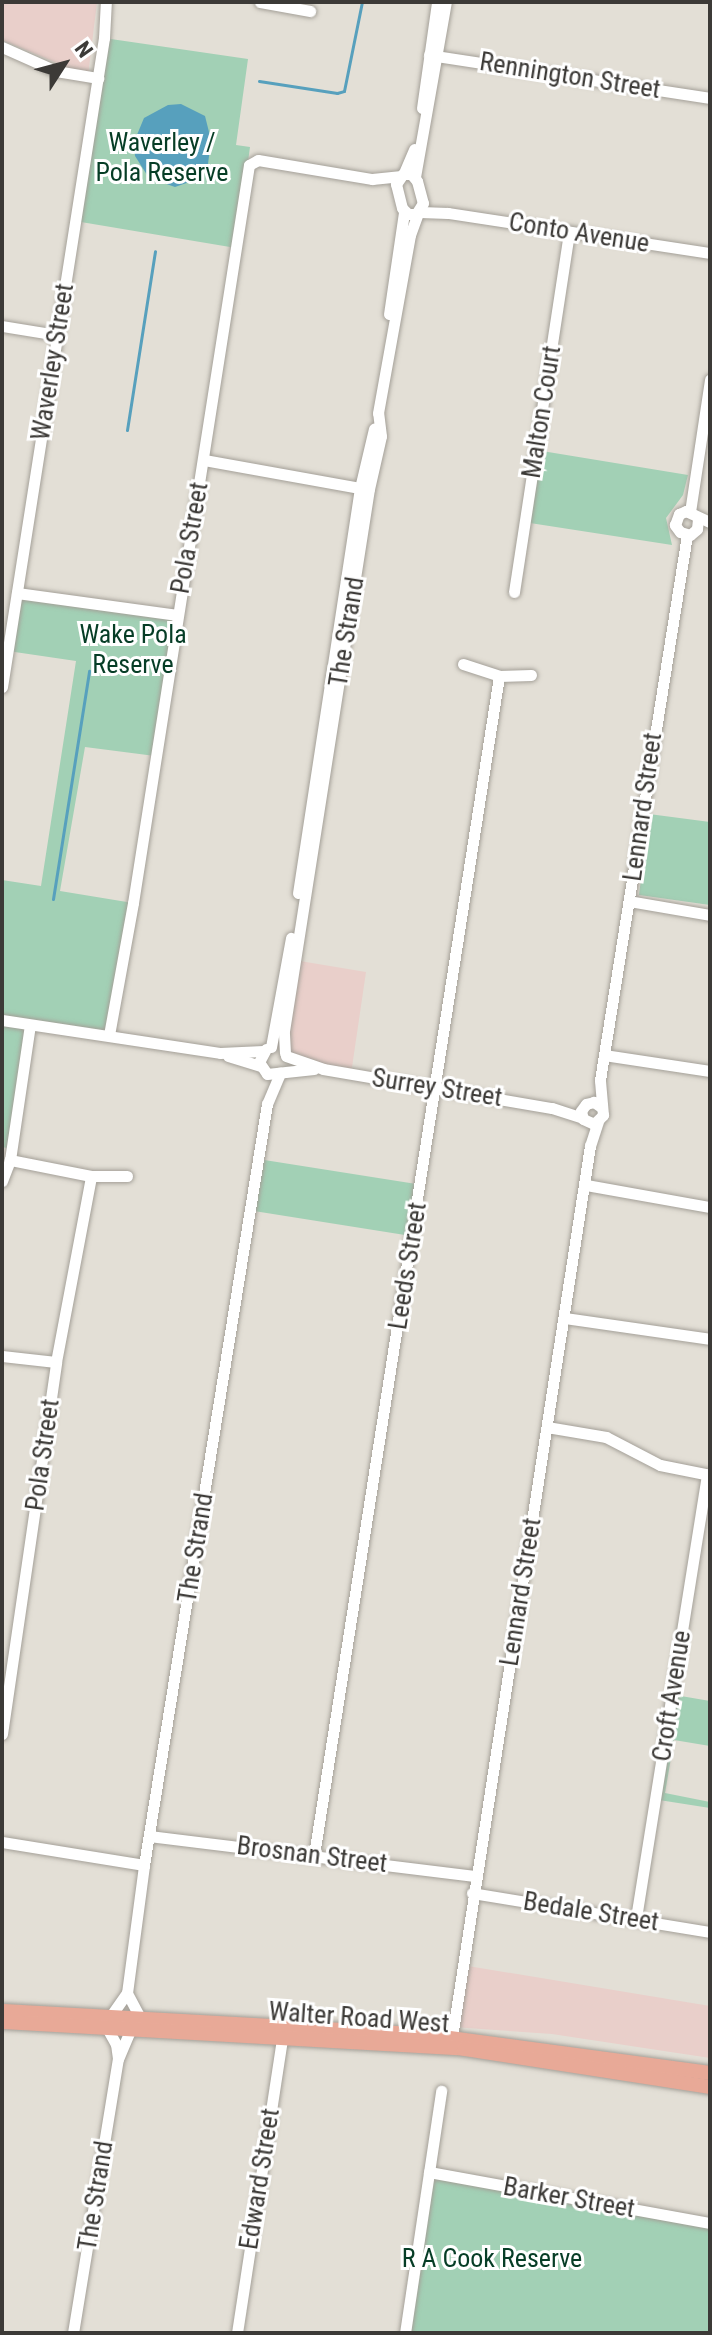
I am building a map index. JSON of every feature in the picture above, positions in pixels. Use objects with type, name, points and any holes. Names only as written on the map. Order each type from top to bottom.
[{"type":"main road","name":"Walter Road West","points":[[2,2011],[136,2024],[452,2037],[710,2073]]},
{"type":"main road","name":"Walter Road West","points":[[2,2022],[109,2022]]},
{"type":"main road","name":"Walter Road West","points":[[284,2031],[464,2049],[710,2087]]},
{"type":"street","name":"Waverley Street","points":[[2,687],[98,78],[106,2]]},
{"type":"street","name":"Waverley Street","points":[[104,38],[113,2]]},
{"type":"street","points":[[260,2],[310,11]]},
{"type":"street","points":[[434,55],[437,2]]},
{"type":"street","points":[[406,175],[420,208],[404,212],[398,191],[406,175],[446,2]]},
{"type":"street","points":[[2,47],[56,71],[98,78]]},
{"type":"street","name":"Rennington Street","points":[[434,55],[710,98]]},
{"type":"street","name":"Pola Street","points":[[109,1035],[204,460],[249,165],[258,160],[372,179],[398,191]]},
{"type":"street","name":"Pola Street","points":[[372,179],[406,175]]},
{"type":"street","name":"Conto Avenue","points":[[420,208],[710,253]]},
{"type":"street","name":"The Strand","points":[[73,2333],[118,2059],[109,2022],[127,1993],[144,1865],[267,1104],[282,1072],[286,1054],[284,1031],[364,488],[381,436],[378,413],[407,249],[420,208]]},
{"type":"street","name":"The Strand","points":[[267,1104],[262,1069],[286,975],[373,438],[370,414],[398,268],[404,212]]},
{"type":"street","name":"Malton Court","points":[[514,592],[569,233]]},
{"type":"street","points":[[2,326],[57,335]]},
{"type":"street","name":"Lennard Street","points":[[589,1121],[603,1115],[600,1080],[696,524],[710,380]]},
{"type":"street","points":[[204,460],[364,488]]},
{"type":"street","points":[[696,524],[710,531]]},
{"type":"street","points":[[17,593],[177,615]]},
{"type":"street","points":[[463,664],[499,676],[531,675]]},
{"type":"street","name":"Leeds Street","points":[[314,1855],[437,1087],[499,676]]},
{"type":"street","points":[[629,901],[710,915]]},
{"type":"street","points":[[3,1020],[220,1053],[262,1069]]},
{"type":"street","points":[[2,1181],[10,1160],[30,1025]]},
{"type":"street","points":[[220,1053],[267,1049]]},
{"type":"street","name":"Surrey Street","points":[[267,1049],[323,1069],[552,1108],[589,1121]]},
{"type":"street","points":[[604,1055],[710,1071]]},
{"type":"street","name":"Surrey Street","points":[[262,1069],[282,1072],[323,1069]]},
{"type":"street","name":"Lennard Street","points":[[452,2037],[472,1893],[586,1185],[589,1121],[581,1111],[600,1080]]},
{"type":"street","points":[[587,1103],[601,1107]]},
{"type":"street","name":"Surrey Street","points":[[552,1108],[587,1103]]},
{"type":"street","points":[[10,1160],[91,1176],[127,1176]]},
{"type":"street","name":"Pola Street","points":[[2,1734],[56,1362],[91,1176]]},
{"type":"street","points":[[586,1185],[710,1207]]},
{"type":"street","points":[[565,1318],[710,1339]]},
{"type":"street","points":[[2,1356],[56,1362]]},
{"type":"street","points":[[547,1427],[606,1437],[660,1465],[708,1475]]},
{"type":"street","name":"Croft Avenue","points":[[636,1918],[708,1475]]},
{"type":"street","name":"Brosnan Street","points":[[149,1836],[475,1876]]},
{"type":"street","points":[[2,1842],[144,1865]]},
{"type":"street","name":"Bedale Street","points":[[472,1893],[710,1932]]},
{"type":"street","points":[[127,1993],[136,2024]]},
{"type":"street","name":"The Strand","points":[[118,2059],[136,2024]]},
{"type":"street","name":"Edward Street","points":[[237,2333],[284,2031]]},
{"type":"street","points":[[405,2333],[441,2091]]},
{"type":"street","name":"Barker Street","points":[[429,2172],[710,2223]]},
{"type":"shaded area","points":[[2,2],[97,2],[88,76],[2,40]]},
{"type":"shaded area","points":[[288,959],[366,972],[351,1074],[288,1063],[289,1049],[275,1047]]},
{"type":"shaded area","points":[[462,1965],[710,2006],[710,2058],[552,2034],[453,2027]]},
{"type":"green space","name":"Waverley / Pola Reserve","points":[[104,38],[248,59],[236,145],[250,147],[236,248],[75,221]]},
{"type":"green space","points":[[542,451],[688,475],[683,495],[666,518],[672,545],[530,523]]},
{"type":"green space","name":"Wake Pola Reserve","points":[[17,593],[177,615],[155,756],[85,747],[60,891],[133,903],[109,1035],[30,1025],[12,1149],[2,1147],[2,880],[41,886],[76,661],[8,651]]},
{"type":"green space","points":[[649,814],[710,822],[710,905],[639,895]]},
{"type":"green space","points":[[258,1159],[421,1185],[413,1236],[250,1210]]},
{"type":"green space","points":[[675,1695],[710,1701],[710,1746],[674,1740],[665,1793],[710,1802],[710,1808],[659,1800]]},
{"type":"green space","name":"R A Cook Reserve","points":[[429,2172],[710,2223],[710,2333],[405,2333]]},
{"type":"water","points":[[181,104],[205,116],[211,140],[208,164],[201,178],[175,187],[149,178],[135,156],[134,142],[144,118],[168,105]]},
{"type":"waterway","points":[[259,81],[337,93],[344,91],[362,2]]},
{"type":"waterway","points":[[127,430],[155,251]]},
{"type":"waterway","points":[[53,899],[89,671]]}]
